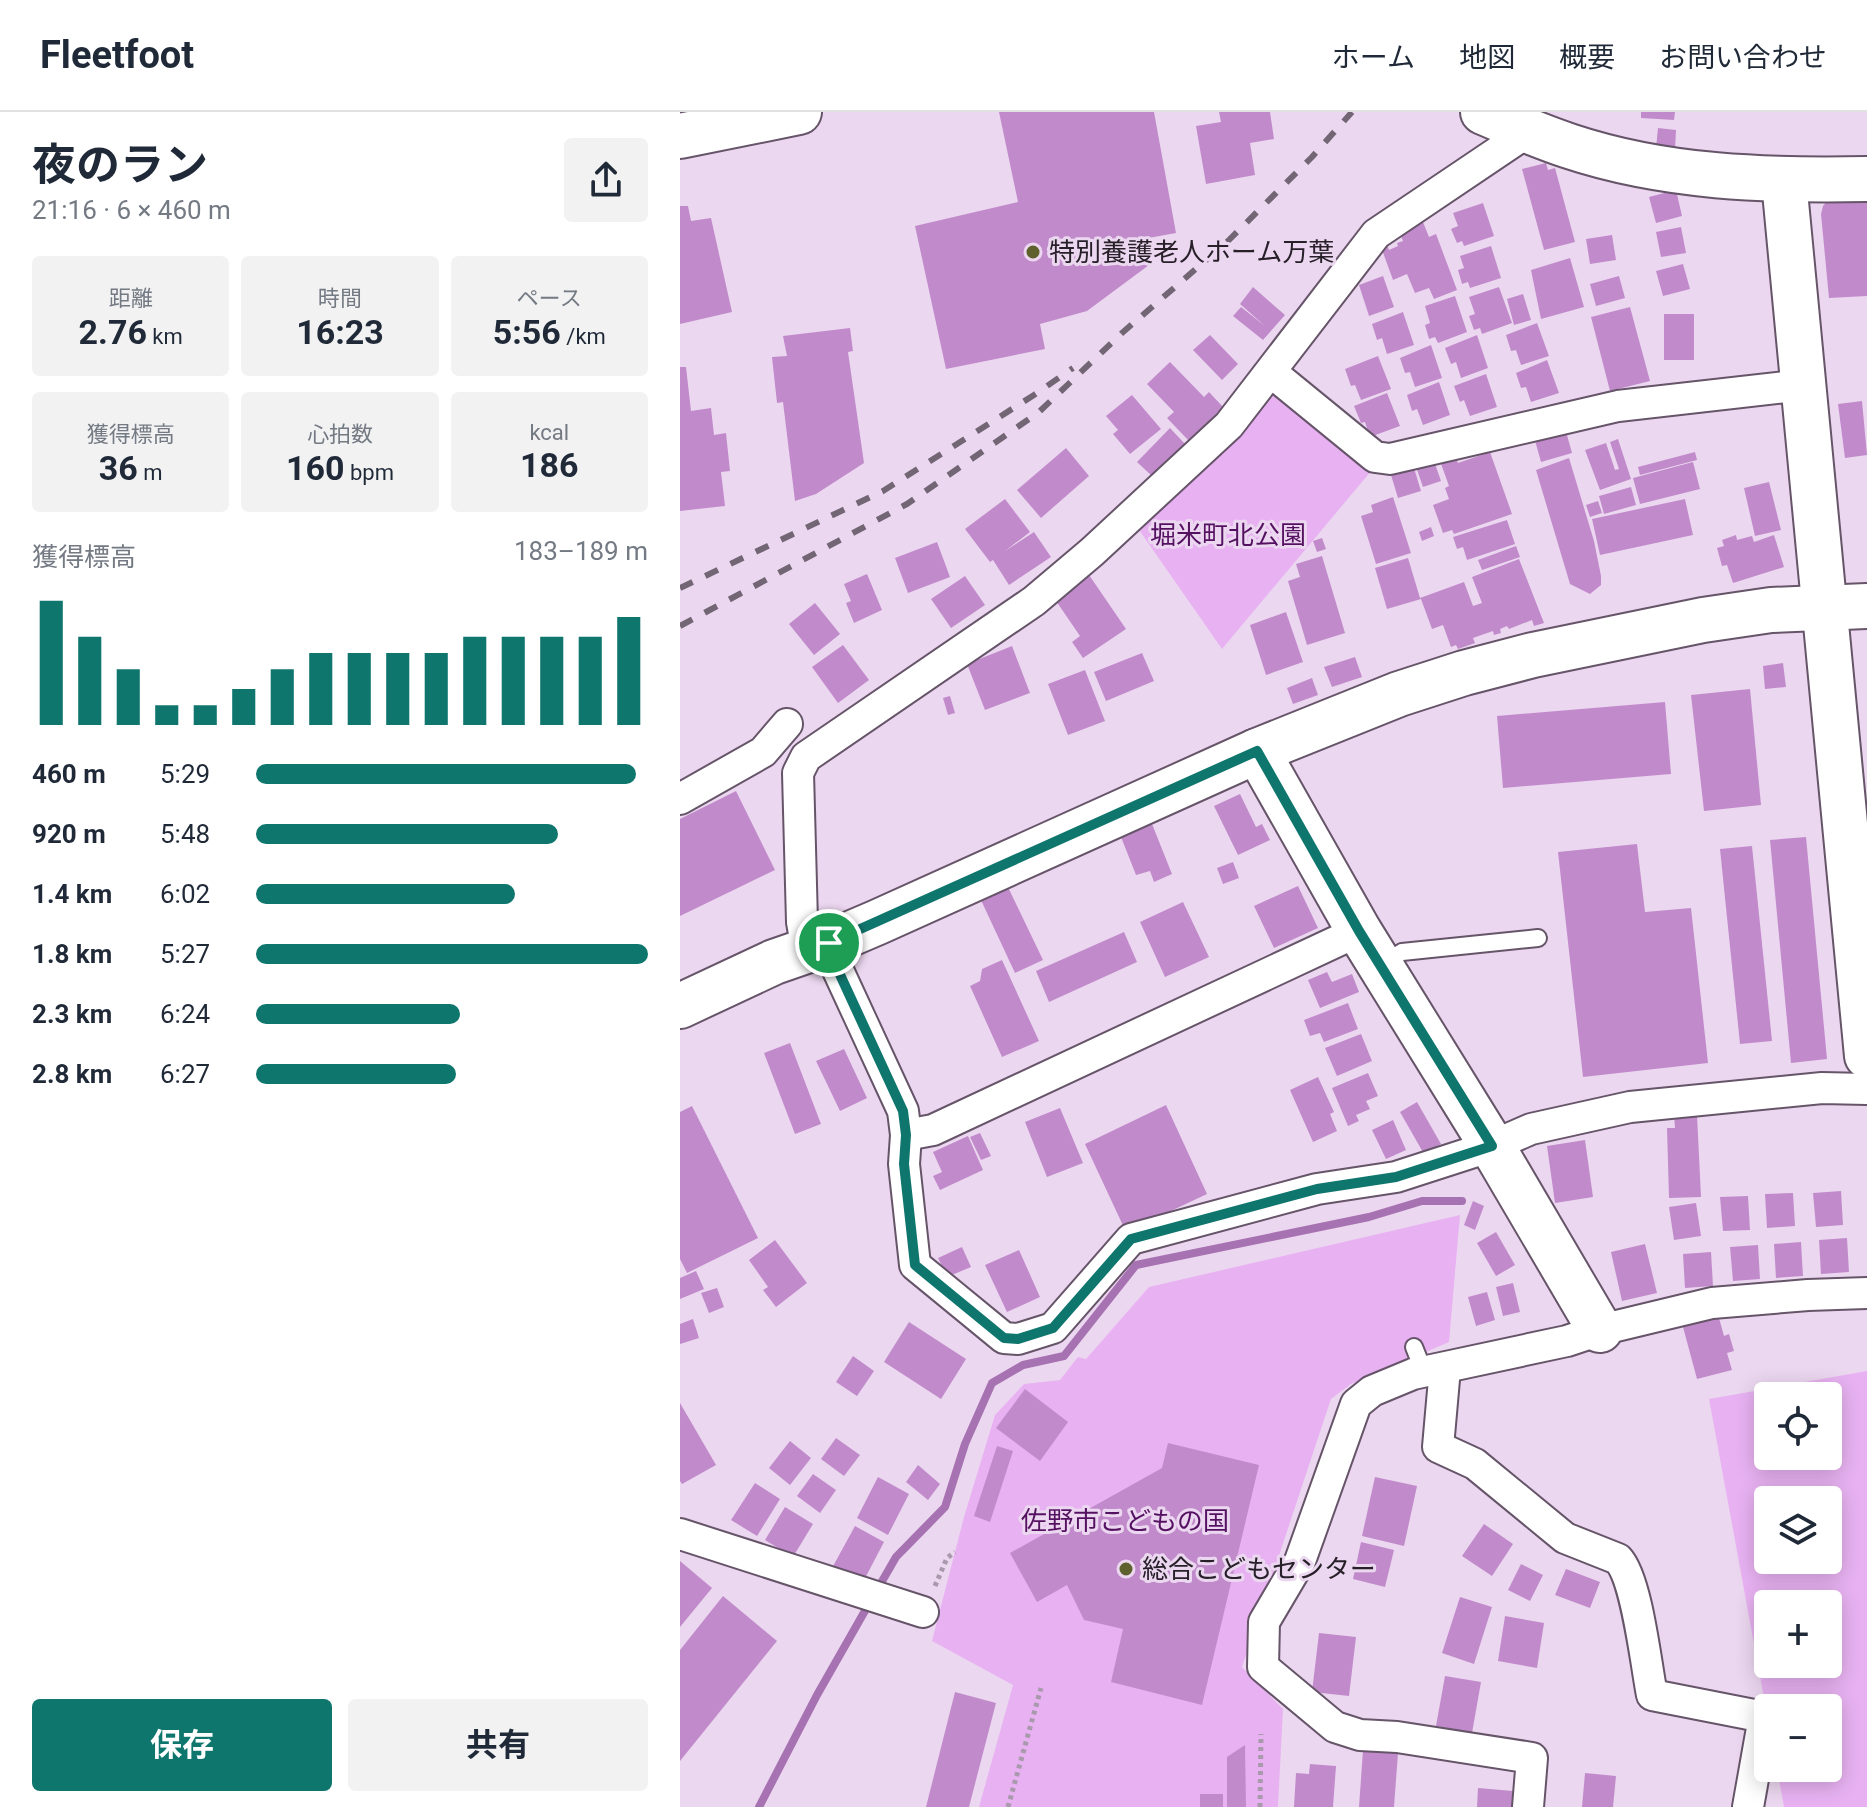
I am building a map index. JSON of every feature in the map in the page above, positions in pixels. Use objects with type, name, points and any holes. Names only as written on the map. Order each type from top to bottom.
[{"type":"street","points":[[680,136],[799,112]]},
{"type":"street","points":[[1483,112],[1571,147],[1652,166],[1784,181],[1867,179]]},
{"type":"street","points":[[1529,131],[1376,234],[1229,425],[1092,552],[1034,601],[806,757],[798,773],[802,922],[818,947],[836,966],[903,1111],[906,1135],[904,1164],[915,1265],[1004,1338],[1018,1339],[1053,1328],[1131,1239],[1317,1189],[1396,1177],[1492,1146],[1531,1129],[1630,1107],[1822,1088],[1867,1089]]},
{"type":"street","points":[[1784,181],[1823,607],[1857,850],[1867,1056]]},
{"type":"street","points":[[1271,372],[1375,457],[1390,459],[1618,406],[1804,385]]},
{"type":"street","points":[[680,1006],[1257,751],[1399,694],[1533,655],[1703,620],[1771,610],[1867,606]]},
{"type":"street","points":[[680,799],[763,752],[787,724]]},
{"type":"street","points":[[1257,751],[1370,948],[1600,1330]]},
{"type":"street","points":[[906,1135],[933,1130],[1370,948]]},
{"type":"street","points":[[1528,1807],[1532,1758],[1397,1737],[1360,1735],[1335,1727],[1263,1667],[1264,1622],[1300,1561],[1356,1404],[1372,1391],[1427,1362],[1567,1341],[1712,1303],[1867,1293]]},
{"type":"street","points":[[1427,1362],[1438,1447],[1475,1464],[1565,1538],[1618,1559],[1624,1566],[1633,1593],[1652,1695],[1764,1717],[1748,1807]]},
{"type":"street","points":[[680,1534],[923,1612]]},
{"type":"lane","points":[[1370,948],[1402,952],[1538,938]]},
{"type":"path","points":[[923,1612],[947,1558],[955,1552]]},
{"type":"path","points":[[1008,1807],[1041,1688]]},
{"type":"path","points":[[1260,1807],[1261,1734]]},
{"type":"green space","name":"堀米町北公園","points":[[1271,384],[1372,470],[1222,649],[1137,527]]},
{"type":"green space","name":"佐野市こどもの国","points":[[1460,1215],[1449,1342],[1351,1384],[1331,1399],[1242,1667],[1283,1709],[1278,1807],[979,1807],[1013,1685],[932,1641],[964,1517],[995,1415],[1024,1384],[1060,1380],[1078,1357],[1086,1359],[1149,1287]]},
{"type":"green space","points":[[1867,1371],[1867,1807],[1784,1807],[1780,1782],[1842,1782],[1842,1694],[1763,1694],[1760,1678],[1842,1678],[1842,1590],[1754,1590],[1754,1644],[1709,1399],[1754,1391],[1754,1470],[1842,1470],[1842,1382],[1805,1382]]},
{"type":"building","name":"特別養護老人ホーム万葉","points":[[999,112],[1154,112],[1176,233],[1143,239],[1149,265],[1087,311],[1040,324],[1045,349],[946,369],[915,226],[1018,202]]},
{"type":"building","points":[[1219,112],[1270,112],[1274,139],[1250,143],[1255,175],[1206,184],[1196,126],[1221,122]]},
{"type":"building","points":[[1641,112],[1675,112],[1674,120],[1641,118]]},
{"type":"building","points":[[1658,128],[1676,130],[1675,150],[1656,148]]},
{"type":"building","points":[[1546,163],[1548,170],[1555,168],[1575,242],[1544,250],[1522,169]]},
{"type":"building","points":[[1676,190],[1682,216],[1656,223],[1649,197]]},
{"type":"building","points":[[1867,193],[1867,296],[1829,298],[1821,214],[1823,206],[1829,199]]},
{"type":"building","points":[[1483,203],[1494,236],[1464,246],[1462,241],[1457,243],[1451,229],[1458,226],[1453,213]]},
{"type":"building","points":[[680,206],[688,206],[691,221],[711,218],[732,312],[680,324]]},
{"type":"building","points":[[1423,222],[1429,237],[1436,234],[1457,290],[1434,299],[1429,288],[1415,293],[1407,274],[1393,280],[1381,247],[1387,244],[1389,250],[1398,246],[1397,243],[1403,241],[1399,231]]},
{"type":"building","points":[[1681,227],[1686,253],[1661,257],[1656,232]]},
{"type":"building","points":[[1612,235],[1616,260],[1590,264],[1586,239]]},
{"type":"building","points":[[1491,246],[1501,278],[1470,288],[1468,282],[1462,284],[1458,270],[1464,268],[1460,256]]},
{"type":"building","points":[[1570,258],[1584,307],[1541,319],[1531,270]]},
{"type":"building","points":[[1683,264],[1690,289],[1663,296],[1656,271]]},
{"type":"building","points":[[1383,276],[1394,307],[1369,316],[1359,285]]},
{"type":"building","points":[[1619,276],[1625,298],[1596,306],[1590,284]]},
{"type":"building","points":[[1253,287],[1285,315],[1263,340],[1233,316],[1241,307],[1265,326],[1240,304]]},
{"type":"building","points":[[1499,287],[1512,323],[1482,334],[1480,328],[1474,330],[1469,316],[1475,314],[1469,297]]},
{"type":"building","points":[[1523,294],[1531,320],[1514,325],[1507,299]]},
{"type":"building","points":[[1455,296],[1467,332],[1438,343],[1435,337],[1429,339],[1425,325],[1430,323],[1425,306]]},
{"type":"building","points":[[1630,307],[1650,381],[1610,391],[1591,317]]},
{"type":"building","points":[[1403,312],[1414,345],[1387,354],[1382,338],[1377,340],[1372,324]]},
{"type":"building","points":[[1664,314],[1694,314],[1694,360],[1664,360]]},
{"type":"building","points":[[1537,323],[1549,356],[1521,365],[1516,350],[1511,351],[1506,335]]},
{"type":"building","points":[[850,328],[853,351],[848,352],[864,463],[816,494],[795,501],[783,402],[777,403],[772,357],[787,356],[783,336]]},
{"type":"building","points":[[1210,335],[1238,364],[1222,380],[1193,350]]},
{"type":"building","points":[[1477,335],[1488,368],[1461,378],[1456,362],[1451,364],[1445,348]]},
{"type":"building","points":[[1431,345],[1442,378],[1415,387],[1410,372],[1405,373],[1400,358]]},
{"type":"building","points":[[1378,356],[1391,389],[1361,400],[1355,385],[1351,386],[1345,369]]},
{"type":"building","points":[[1547,360],[1559,393],[1531,402],[1526,387],[1521,388],[1516,373]]},
{"type":"building","points":[[1170,362],[1204,397],[1209,392],[1223,407],[1189,441],[1167,418],[1174,412],[1147,384]]},
{"type":"building","points":[[680,367],[686,367],[691,411],[711,408],[714,435],[726,433],[730,471],[721,472],[725,506],[680,511]]},
{"type":"building","points":[[1486,374],[1497,407],[1470,416],[1454,386]]},
{"type":"building","points":[[1439,382],[1450,415],[1423,425],[1417,409],[1412,411],[1407,395]]},
{"type":"building","points":[[1387,393],[1400,426],[1370,437],[1365,422],[1361,423],[1354,406]]},
{"type":"building","points":[[1132,395],[1161,429],[1130,454],[1113,434],[1118,430],[1106,416]]},
{"type":"building","points":[[1862,401],[1867,455],[1845,458],[1838,404]]},
{"type":"building","points":[[1170,428],[1185,444],[1153,477],[1137,462]]},
{"type":"building","points":[[1565,428],[1572,453],[1541,462],[1534,437]]},
{"type":"building","points":[[1618,439],[1631,479],[1600,490],[1585,450],[1606,443],[1615,470],[1619,469],[1610,442]]},
{"type":"building","points":[[1066,448],[1089,476],[1041,518],[1017,490]]},
{"type":"building","points":[[1490,452],[1512,514],[1454,534],[1452,530],[1443,533],[1433,505],[1449,499],[1445,488],[1449,486],[1440,461],[1456,458],[1458,463]]},
{"type":"building","points":[[1695,452],[1697,460],[1640,475],[1638,467]]},
{"type":"building","points":[[1433,458],[1441,481],[1423,487],[1415,464]]},
{"type":"building","points":[[1569,458],[1594,541],[1601,576],[1601,585],[1590,594],[1570,584],[1536,470]]},
{"type":"building","points":[[1693,462],[1700,489],[1640,504],[1633,478]]},
{"type":"building","points":[[1414,468],[1421,491],[1398,498],[1391,475]]},
{"type":"building","points":[[1769,482],[1781,530],[1755,536],[1744,488]]},
{"type":"building","points":[[1631,487],[1636,505],[1604,514],[1599,496]]},
{"type":"building","points":[[1393,497],[1411,553],[1376,564],[1361,516],[1373,512],[1371,505]]},
{"type":"building","points":[[1005,499],[1030,532],[1005,551],[1034,532],[1051,557],[1009,585],[993,560],[990,562],[965,529]]},
{"type":"building","points":[[1685,499],[1693,535],[1600,555],[1592,519]]},
{"type":"building","points":[[1598,501],[1602,513],[1590,517],[1586,505]]},
{"type":"building","points":[[1507,520],[1515,544],[1467,560],[1463,547],[1457,549],[1453,537]]},
{"type":"building","points":[[1431,527],[1434,536],[1422,541],[1419,532]]},
{"type":"building","points":[[1736,535],[1737,540],[1752,536],[1754,542],[1774,535],[1784,567],[1733,583],[1727,565],[1722,566],[1717,548],[1724,546],[1722,540]]},
{"type":"building","points":[[1322,538],[1326,549],[1317,552],[1313,541]]},
{"type":"building","points":[[937,542],[950,577],[908,593],[895,558]]},
{"type":"building","points":[[1516,546],[1520,557],[1482,570],[1478,560]]},
{"type":"building","points":[[1322,556],[1345,633],[1307,645],[1288,581],[1300,577],[1296,564]]},
{"type":"building","points":[[1408,558],[1420,598],[1464,582],[1473,606],[1482,603],[1472,577],[1519,559],[1544,623],[1534,626],[1532,620],[1509,629],[1507,626],[1500,629],[1501,633],[1494,635],[1493,631],[1473,638],[1475,643],[1458,649],[1456,645],[1451,647],[1443,625],[1432,629],[1421,599],[1387,609],[1375,568]]},
{"type":"building","points":[[1087,572],[1126,629],[1083,658],[1072,642],[1080,636],[1052,595]]},
{"type":"building","points":[[867,574],[882,610],[854,623],[846,603],[851,601],[844,584]]},
{"type":"building","points":[[965,576],[985,605],[951,628],[931,599]]},
{"type":"building","points":[[815,603],[840,634],[814,655],[789,624]]},
{"type":"building","points":[[1286,612],[1303,662],[1266,675],[1250,625]]},
{"type":"building","points":[[843,645],[869,680],[838,703],[812,667]]},
{"type":"building","points":[[1012,646],[1030,693],[985,710],[967,664]]},
{"type":"building","points":[[1142,653],[1154,681],[1106,701],[1094,672]]},
{"type":"building","points":[[1355,657],[1362,677],[1332,687],[1324,667]]},
{"type":"building","points":[[1783,663],[1786,687],[1765,689],[1763,666]]},
{"type":"building","points":[[1085,670],[1105,721],[1068,735],[1048,684]]},
{"type":"building","points":[[1312,678],[1318,695],[1293,704],[1287,688]]},
{"type":"building","points":[[1750,689],[1761,805],[1704,811],[1691,695]]},
{"type":"building","points":[[950,696],[955,713],[948,715],[943,698]]},
{"type":"building","points":[[1665,702],[1671,774],[1503,788],[1497,716]]},
{"type":"building","points":[[736,791],[775,870],[680,916],[680,819]]},
{"type":"building","points":[[1240,794],[1256,827],[1262,824],[1270,840],[1238,855],[1214,806]]},
{"type":"building","points":[[1152,824],[1172,874],[1154,882],[1150,871],[1136,875],[1121,837]]},
{"type":"building","points":[[1806,837],[1827,1059],[1791,1063],[1770,840]]},
{"type":"building","points":[[1637,844],[1645,912],[1691,908],[1708,1063],[1583,1077],[1558,852]]},
{"type":"building","points":[[1752,846],[1772,1041],[1740,1044],[1720,849]]},
{"type":"building","points":[[1233,862],[1239,878],[1223,884],[1217,868]]},
{"type":"building","points":[[1007,885],[1043,960],[1015,973],[980,898]]},
{"type":"building","points":[[1298,886],[1318,928],[1274,948],[1254,906]]},
{"type":"building","points":[[1183,902],[1209,957],[1165,977],[1140,922]]},
{"type":"building","points":[[1124,932],[1137,962],[1049,1002],[1036,971]]},
{"type":"building","points":[[1002,960],[1039,1041],[1002,1057],[970,986],[980,981],[982,969]]},
{"type":"building","points":[[1327,972],[1332,982],[1352,974],[1359,992],[1320,1008],[1308,980]]},
{"type":"building","points":[[1348,1003],[1358,1029],[1324,1042],[1320,1033],[1310,1036],[1304,1020]]},
{"type":"building","points":[[1361,1034],[1372,1061],[1337,1076],[1325,1048]]},
{"type":"building","points":[[790,1043],[821,1124],[795,1134],[764,1053]]},
{"type":"building","points":[[844,1049],[867,1098],[840,1111],[816,1061]]},
{"type":"building","points":[[1368,1073],[1378,1096],[1366,1101],[1370,1109],[1356,1115],[1359,1121],[1348,1126],[1332,1088]]},
{"type":"building","points":[[1318,1077],[1334,1112],[1330,1114],[1337,1131],[1313,1142],[1290,1090]]},
{"type":"building","points":[[1417,1102],[1441,1144],[1424,1154],[1400,1112]]},
{"type":"building","points":[[1166,1105],[1207,1194],[1126,1232],[1085,1144]]},
{"type":"building","points":[[692,1106],[758,1238],[687,1273],[680,1259],[680,1112]]},
{"type":"building","points":[[1060,1108],[1083,1163],[1047,1177],[1025,1122]]},
{"type":"building","points":[[1697,1114],[1701,1197],[1669,1198],[1667,1128],[1675,1128],[1674,1115]]},
{"type":"building","points":[[1393,1120],[1406,1150],[1386,1159],[1372,1130]]},
{"type":"building","points":[[980,1133],[991,1156],[981,1160],[970,1137]]},
{"type":"building","points":[[968,1136],[983,1170],[940,1190],[933,1176],[942,1172],[933,1152]]},
{"type":"building","points":[[1585,1140],[1593,1197],[1555,1203],[1547,1146]]},
{"type":"building","points":[[1841,1191],[1843,1225],[1816,1227],[1813,1193]]},
{"type":"building","points":[[1793,1193],[1795,1226],[1767,1228],[1765,1194]]},
{"type":"building","points":[[1748,1196],[1750,1230],[1723,1231],[1720,1197]]},
{"type":"building","points":[[1473,1201],[1484,1206],[1475,1230],[1464,1225]]},
{"type":"building","points":[[1696,1203],[1701,1236],[1674,1240],[1669,1207]]},
{"type":"building","points":[[1496,1232],[1515,1265],[1496,1276],[1477,1243]]},
{"type":"building","points":[[1847,1238],[1849,1272],[1821,1274],[1819,1240]]},
{"type":"building","points":[[775,1240],[807,1283],[776,1307],[763,1290],[768,1287],[749,1260]]},
{"type":"building","points":[[1801,1242],[1803,1276],[1776,1278],[1774,1244]]},
{"type":"building","points":[[1645,1244],[1657,1293],[1622,1301],[1611,1252]]},
{"type":"building","points":[[1758,1245],[1760,1279],[1733,1281],[1730,1247]]},
{"type":"building","points":[[962,1247],[971,1267],[947,1277],[938,1258]]},
{"type":"building","points":[[1019,1250],[1040,1297],[1007,1312],[985,1265]]},
{"type":"building","points":[[1711,1252],[1713,1286],[1685,1288],[1683,1254]]},
{"type":"building","points":[[696,1271],[704,1289],[680,1299],[680,1278]]},
{"type":"building","points":[[1513,1283],[1520,1312],[1503,1316],[1496,1287]]},
{"type":"building","points":[[717,1288],[724,1307],[709,1313],[701,1293]]},
{"type":"building","points":[[1487,1292],[1495,1320],[1476,1326],[1468,1297]]},
{"type":"building","points":[[1719,1318],[1724,1336],[1729,1334],[1734,1351],[1727,1353],[1732,1370],[1697,1379],[1683,1327]]},
{"type":"building","points":[[693,1319],[699,1338],[680,1344],[680,1324]]},
{"type":"building","points":[[909,1322],[966,1359],[941,1399],[884,1362]]},
{"type":"building","points":[[853,1356],[874,1371],[857,1396],[836,1382]]},
{"type":"building","points":[[1025,1389],[1068,1422],[1040,1461],[996,1428]]},
{"type":"building","points":[[680,1403],[716,1465],[682,1484],[680,1481]]},
{"type":"building","points":[[836,1438],[860,1455],[844,1476],[821,1459]]},
{"type":"building","points":[[790,1441],[811,1458],[790,1485],[769,1468]]},
{"type":"building","name":"総合こどもセンター","points":[[1168,1443],[1259,1465],[1202,1705],[1111,1682],[1123,1629],[1084,1620],[1067,1585],[1037,1602],[1010,1553],[1162,1468]]},
{"type":"building","points":[[997,1446],[1013,1451],[990,1522],[974,1516]]},
{"type":"building","points":[[918,1465],[940,1484],[928,1500],[906,1482]]},
{"type":"building","points":[[813,1474],[836,1490],[820,1513],[797,1496]]},
{"type":"building","points":[[878,1477],[909,1494],[888,1535],[857,1518]]},
{"type":"building","points":[[1375,1477],[1417,1486],[1404,1546],[1362,1536]]},
{"type":"building","points":[[755,1483],[780,1499],[757,1536],[731,1520]]},
{"type":"building","points":[[785,1507],[813,1524],[793,1557],[765,1540]]},
{"type":"building","points":[[1484,1524],[1513,1544],[1492,1576],[1462,1556]]},
{"type":"building","points":[[855,1526],[884,1542],[862,1584],[832,1568]]},
{"type":"building","points":[[1361,1542],[1394,1550],[1385,1587],[1353,1579]]},
{"type":"building","points":[[680,1561],[712,1588],[680,1627]]},
{"type":"building","points":[[1521,1564],[1543,1575],[1530,1601],[1508,1590]]},
{"type":"building","points":[[1566,1569],[1600,1582],[1590,1608],[1555,1595]]},
{"type":"building","points":[[723,1596],[777,1641],[680,1761],[680,1650]]},
{"type":"building","points":[[1460,1597],[1492,1607],[1474,1664],[1442,1653]]},
{"type":"building","points":[[1505,1616],[1544,1623],[1537,1668],[1498,1661]]},
{"type":"building","points":[[1319,1633],[1356,1637],[1349,1696],[1312,1692]]},
{"type":"building","points":[[1445,1676],[1481,1682],[1472,1733],[1436,1726]]},
{"type":"building","points":[[955,1692],[996,1703],[969,1807],[926,1807]]},
{"type":"building","points":[[1245,1745],[1246,1807],[1227,1807],[1227,1757]]},
{"type":"building","points":[[1363,1750],[1398,1753],[1394,1807],[1359,1807]]},
{"type":"building","points":[[1310,1764],[1336,1766],[1333,1807],[1294,1807],[1296,1773],[1309,1774]]},
{"type":"building","points":[[1585,1773],[1616,1776],[1613,1807],[1582,1807]]},
{"type":"building","points":[[1478,1788],[1513,1791],[1512,1807],[1477,1807]]},
{"type":"building","points":[[1200,1794],[1223,1794],[1223,1807],[1200,1807]]},
{"type":"waterway","points":[[877,1590],[896,1557],[945,1507],[965,1444],[992,1383],[1023,1365],[1064,1356],[1136,1265],[1369,1217],[1422,1201],[1462,1201]]},
{"type":"waterway","points":[[759,1807],[870,1602]]},
{"type":"railway","points":[[680,626],[907,504],[1039,412],[1122,333],[1228,241],[1352,112]]},
{"type":"railway","points":[[680,588],[883,491],[1073,368]]},
{"type":"place","name":"特別養護老人ホーム万葉","points":[[1033,252]]},
{"type":"place","name":"総合こどもセンター","points":[[1126,1569]]},
{"type":"route","points":[[1257,751],[1359,931],[1492,1146],[1396,1177],[1317,1189],[1131,1239],[1053,1328],[1018,1339],[1004,1338],[915,1265],[904,1164],[906,1135],[903,1111],[836,966],[829,943],[1257,751]]}]
